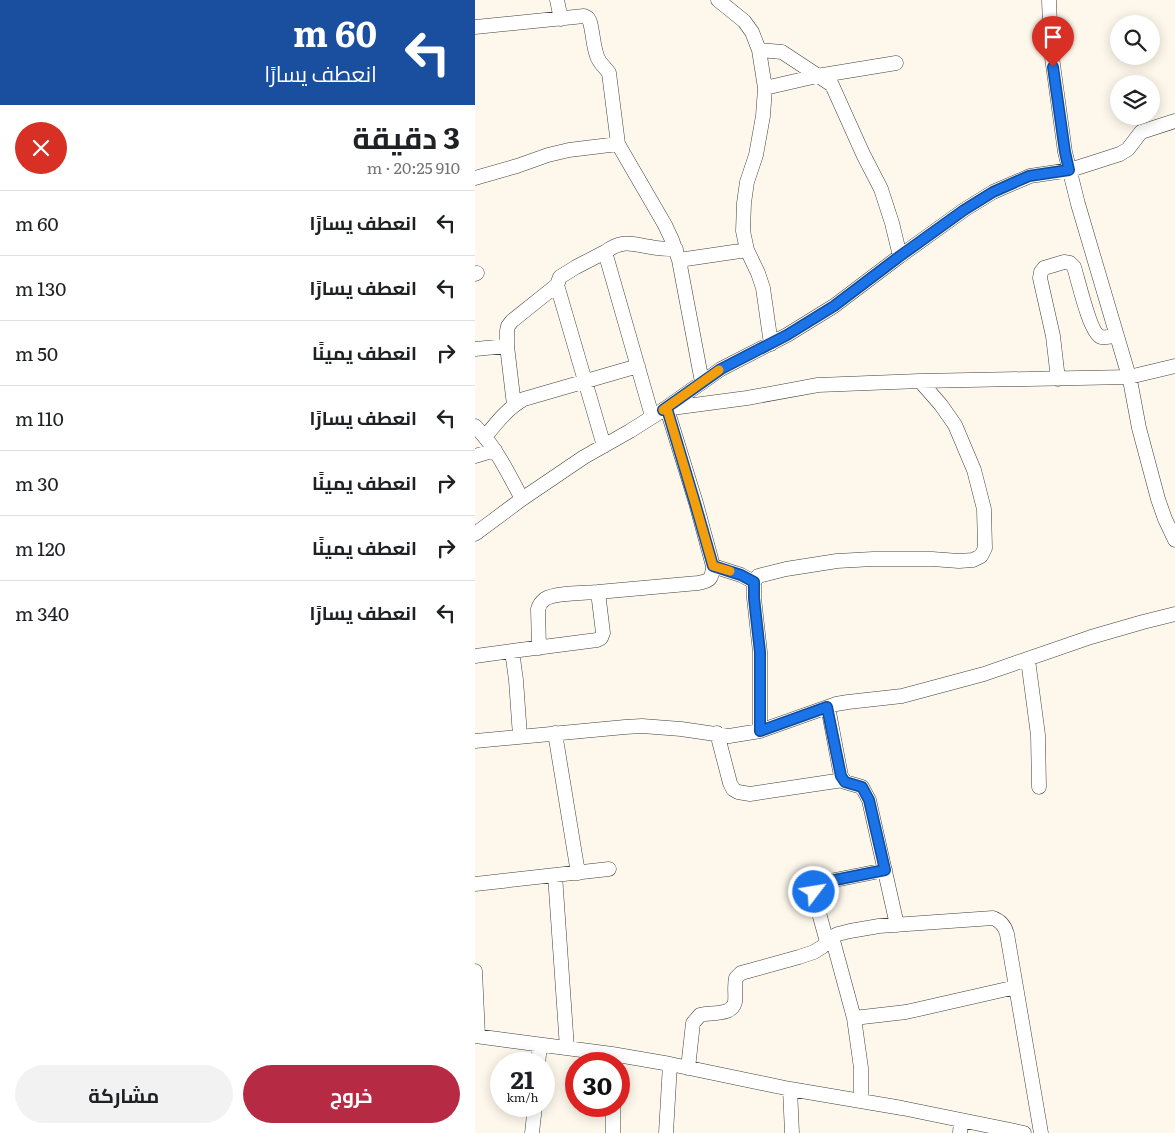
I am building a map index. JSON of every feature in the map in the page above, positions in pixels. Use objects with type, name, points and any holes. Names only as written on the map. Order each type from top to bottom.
[{"type":"street","points":[[557,0],[561,19]]},
{"type":"street","points":[[718,0],[743,21],[752,32],[759,50],[765,88],[756,155],[747,182],[743,231],[747,250],[763,288],[771,344]]},
{"type":"street","points":[[1049,0],[1051,50],[1069,170],[1129,377],[1139,428],[1158,499],[1175,540]]},
{"type":"street","points":[[475,27],[584,16],[591,22],[597,56],[600,63],[606,67],[609,73],[618,144],[665,225],[678,254],[702,382]]},
{"type":"street","points":[[759,50],[782,52],[832,86],[881,189],[900,256]]},
{"type":"street","points":[[765,88],[817,76],[896,63]]},
{"type":"street","points":[[475,534],[522,499],[661,411],[721,369],[771,344],[834,306],[964,210],[993,192],[1029,176],[1069,170],[1120,154],[1128,149],[1141,132],[1175,121]]},
{"type":"street","points":[[475,178],[569,150],[618,144]]},
{"type":"street","points":[[514,405],[507,346],[508,326],[557,285],[560,277],[613,246],[632,243],[678,254],[747,250]]},
{"type":"street","points":[[539,648],[538,609],[539,604],[543,600],[558,596],[706,582],[713,573],[713,566],[695,503],[661,411],[638,366],[605,252]]},
{"type":"street","points":[[1058,379],[1053,336],[1040,278],[1044,268],[1063,262],[1071,263],[1075,267],[1090,324],[1095,333],[1100,336],[1117,336]]},
{"type":"street","points":[[557,285],[604,446]]},
{"type":"street","points":[[475,349],[507,346]]},
{"type":"street","points":[[485,436],[503,415],[514,405],[525,399],[638,366]]},
{"type":"street","points":[[661,411],[818,385],[1129,377],[1175,366]]},
{"type":"street","points":[[760,731],[760,652],[754,598],[754,582],[758,576],[785,569],[837,561],[873,559],[973,560],[981,556],[985,548],[984,509],[974,470],[955,425],[941,404],[920,381]]},
{"type":"street","points":[[475,426],[495,450],[522,499]]},
{"type":"street","points":[[475,456],[495,450]]},
{"type":"street","points":[[713,566],[741,575],[754,582]]},
{"type":"street","points":[[475,656],[601,638],[603,633],[598,592]]},
{"type":"street","points":[[475,740],[642,726],[717,733],[729,736],[760,731],[827,707],[848,702],[902,696],[984,674],[1091,637],[1175,614]]},
{"type":"street","points":[[512,651],[520,736]]},
{"type":"street","points":[[1028,660],[1038,735],[1039,787]]},
{"type":"street","points":[[827,707],[839,772],[843,780],[862,787],[869,800],[897,925]]},
{"type":"street","points":[[555,733],[578,873]]},
{"type":"street","points":[[717,733],[733,789],[743,794],[843,780]]},
{"type":"street","points":[[475,884],[609,869]]},
{"type":"street","points":[[861,1101],[861,1068],[854,1018],[814,895],[814,889],[820,883],[885,870]]},
{"type":"street","points":[[555,876],[567,1048]]},
{"type":"street","points":[[688,1068],[693,1023],[700,1015],[732,1009],[734,1005],[735,983],[741,972],[814,952],[838,934],[851,931],[897,925],[993,918],[998,920],[1007,934],[1041,1133]]},
{"type":"street","points":[[475,971],[477,1036],[567,1048],[583,1052]]},
{"type":"street","points":[[854,1018],[906,1012],[1016,987]]},
{"type":"street","points":[[539,1052],[540,1045]]},
{"type":"street","points":[[630,1061],[670,1064],[790,1089],[902,1108],[960,1127],[1024,1133]]},
{"type":"street","points":[[666,1133],[670,1064]]},
{"type":"street","points":[[790,1089],[792,1133]]},
{"type":"street","points":[[533,1133],[534,1117]]},
{"type":"street","points":[[613,1117],[613,1133]]},
{"type":"slow traffic","points":[[719,370],[663,410],[667,409],[713,566],[730,571]]},
{"type":"route","points":[[814,892],[815,886],[820,883],[885,870],[869,800],[862,787],[850,784],[842,779],[839,772],[827,707],[760,731],[760,652],[754,582],[741,575],[713,566],[667,409],[663,410],[721,369],[787,335],[834,306],[964,210],[993,192],[1029,176],[1069,170],[1053,67]]}]
